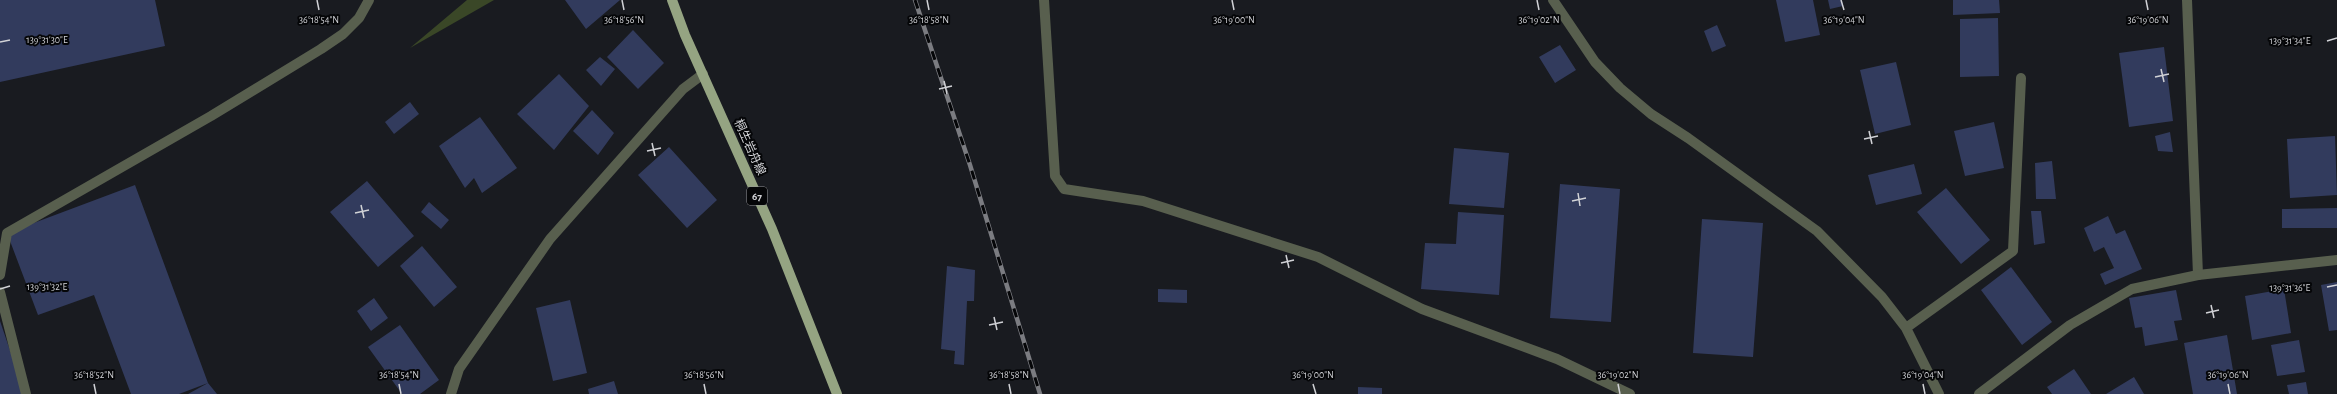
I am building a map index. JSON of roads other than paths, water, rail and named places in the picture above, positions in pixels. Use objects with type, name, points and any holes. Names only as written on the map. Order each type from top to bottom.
[{"type":"main road","name":"桐生岩舟線","points":[[672,0],[703,74],[772,229],[837,394]]},
{"type":"street","points":[[0,275],[7,233],[225,108],[321,49],[343,34],[359,18],[369,0]]},
{"type":"street","points":[[1044,0],[1055,176],[1064,189],[1143,201],[1318,257],[1422,309],[1557,359],[1630,394]]},
{"type":"street","points":[[1553,0],[1595,62],[1620,88],[1651,114],[1688,138],[1817,231],[1882,297],[1906,328],[1939,394]]},
{"type":"street","points":[[2187,0],[2198,275]]},
{"type":"street","points":[[451,394],[459,369],[550,239],[683,88],[703,74]]},
{"type":"street","points":[[1906,328],[2013,251],[2021,78]]},
{"type":"street","points":[[1979,394],[2070,325],[2132,289],[2198,275],[2337,260]]},
{"type":"street","points":[[0,292],[26,394]]},
{"type":"railway","points":[[915,0],[970,165],[1040,394]]}]
